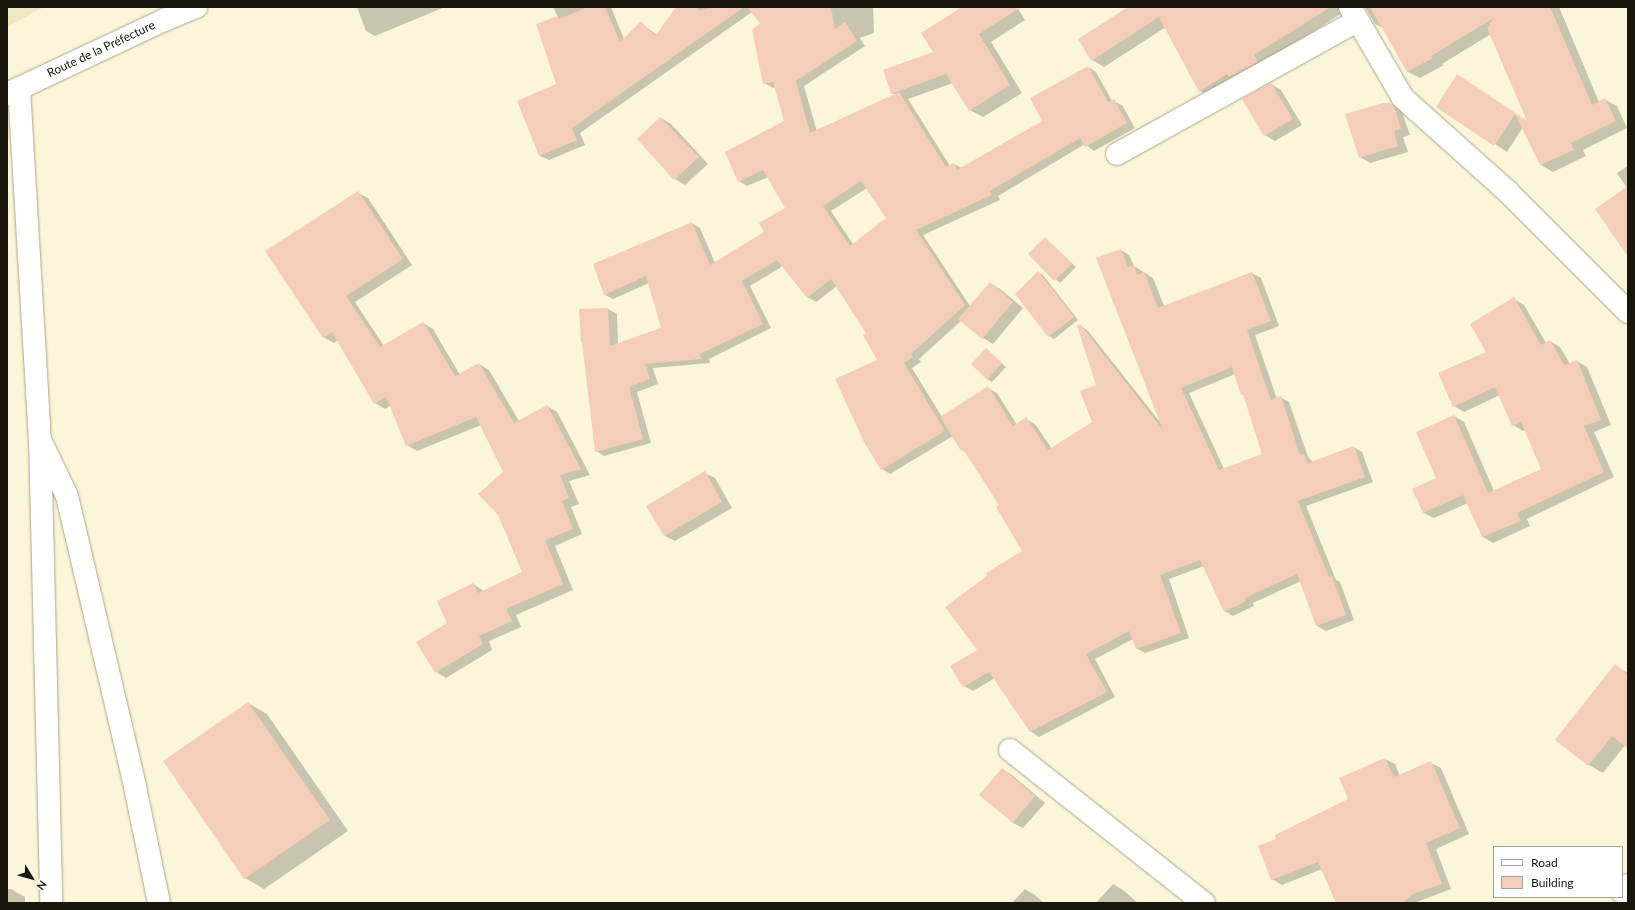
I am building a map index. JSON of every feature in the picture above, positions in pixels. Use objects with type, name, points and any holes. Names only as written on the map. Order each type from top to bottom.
[{"type":"street","name":"Route de la Préfecture","points":[[13,91],[165,13],[197,7]]},
{"type":"street","points":[[1117,154],[1354,14],[1403,98],[1508,192],[1628,312]]},
{"type":"street","points":[[13,91],[40,439],[51,903]]},
{"type":"street","points":[[40,439],[68,496],[135,787],[159,903]]},
{"type":"street","points":[[1010,750],[1204,903]]},
{"type":"shaded area","points":[[7,7],[44,7],[7,27]]},
{"type":"building","points":[[588,7],[605,7],[620,42],[641,21],[655,36],[676,7],[696,7],[701,11],[712,7],[744,7],[572,128],[577,140],[539,156],[517,101],[556,84],[536,24],[558,16],[559,19]]},
{"type":"building","points":[[747,7],[831,7],[835,29],[845,22],[857,41],[796,81],[810,133],[899,92],[946,167],[954,163],[957,170],[1042,121],[1030,98],[1088,66],[1108,102],[1114,99],[1127,123],[1085,147],[1080,138],[990,191],[992,195],[916,230],[965,305],[911,354],[913,357],[904,363],[945,431],[881,470],[865,444],[835,379],[877,360],[863,335],[866,333],[831,279],[807,298],[777,260],[742,281],[763,324],[700,354],[702,359],[645,364],[650,379],[629,387],[643,439],[595,452],[581,342],[579,309],[608,308],[610,346],[661,328],[646,276],[604,295],[593,264],[692,222],[710,265],[764,232],[759,223],[785,208],[763,170],[738,182],[725,152],[784,121],[773,82],[763,84],[752,30],[760,23]],"holes":[[[861,181],[886,218],[850,246],[823,206]]]},
{"type":"building","points":[[962,7],[1021,7],[979,34],[1010,85],[969,111],[946,74],[891,94],[883,70],[933,52],[921,33]]},
{"type":"building","points":[[1128,7],[1331,7],[1254,55],[1258,62],[1229,77],[1227,74],[1199,92],[1159,17],[1091,61],[1078,39]]},
{"type":"building","points":[[1370,7],[1550,7],[1592,105],[1605,98],[1616,121],[1571,143],[1574,150],[1540,165],[1515,114],[1494,146],[1436,107],[1457,74],[1527,121],[1487,28],[1494,18],[1431,56],[1433,58],[1407,72]]},
{"type":"building","points":[[1271,83],[1293,119],[1264,136],[1242,99]]},
{"type":"building","points":[[1383,103],[1391,103],[1394,106],[1401,129],[1394,131],[1398,146],[1359,158],[1345,114]]},
{"type":"building","points":[[660,117],[699,157],[674,180],[637,139]]},
{"type":"building","points":[[1628,186],[1628,257],[1595,209]]},
{"type":"building","points":[[358,191],[403,259],[346,296],[380,347],[423,322],[455,376],[479,363],[514,423],[547,405],[581,469],[560,475],[569,498],[562,501],[573,529],[545,540],[563,584],[506,609],[512,621],[479,636],[483,644],[435,673],[416,642],[447,623],[437,601],[473,583],[478,593],[522,572],[498,515],[478,494],[503,472],[476,417],[406,446],[386,397],[374,404],[332,332],[323,338],[265,251]]},
{"type":"building","points":[[1045,237],[1072,264],[1054,281],[1028,254]]},
{"type":"building","points":[[1121,249],[1128,267],[1134,265],[1137,275],[1144,272],[1158,308],[1252,272],[1271,321],[1247,330],[1271,400],[1281,396],[1300,455],[1304,454],[1308,463],[1354,446],[1365,477],[1298,501],[1329,577],[1332,576],[1346,615],[1316,626],[1297,574],[1245,598],[1246,601],[1224,612],[1200,560],[1160,575],[1181,633],[1136,649],[1129,631],[1086,654],[1107,692],[1030,732],[989,672],[963,687],[950,666],[977,650],[945,607],[987,576],[986,573],[1022,551],[996,507],[999,505],[963,449],[961,451],[940,417],[988,386],[1013,426],[1026,417],[1048,450],[1092,422],[1080,391],[1096,385],[1077,326],[1080,324],[1163,430],[1096,258]],"holes":[[[1232,367],[1241,395],[1243,394],[1262,454],[1219,470],[1181,388]]]},
{"type":"building","points":[[1038,271],[1074,317],[1048,337],[1015,294]]},
{"type":"building","points":[[990,282],[1013,302],[982,339],[958,319]]},
{"type":"building","points":[[1514,297],[1541,345],[1550,340],[1564,365],[1577,360],[1601,420],[1584,426],[1604,472],[1517,513],[1521,521],[1482,537],[1463,495],[1423,513],[1412,489],[1436,478],[1416,432],[1454,415],[1488,493],[1541,469],[1521,422],[1512,426],[1495,387],[1453,407],[1438,373],[1486,352],[1470,324]]},
{"type":"building","points":[[986,348],[1002,363],[987,380],[971,364]]},
{"type":"building","points":[[705,471],[722,502],[664,536],[646,506]]},
{"type":"building","points":[[1615,664],[1628,675],[1628,749],[1612,736],[1588,766],[1555,740]]},
{"type":"building","points":[[248,702],[330,820],[244,879],[163,761]]},
{"type":"building","points":[[1385,758],[1394,777],[1431,761],[1460,828],[1426,843],[1442,884],[1413,894],[1402,903],[1336,903],[1318,862],[1271,880],[1258,846],[1276,839],[1275,835],[1348,799],[1339,778]]},
{"type":"building","points":[[1002,768],[1035,796],[1013,823],[979,795]]}]
